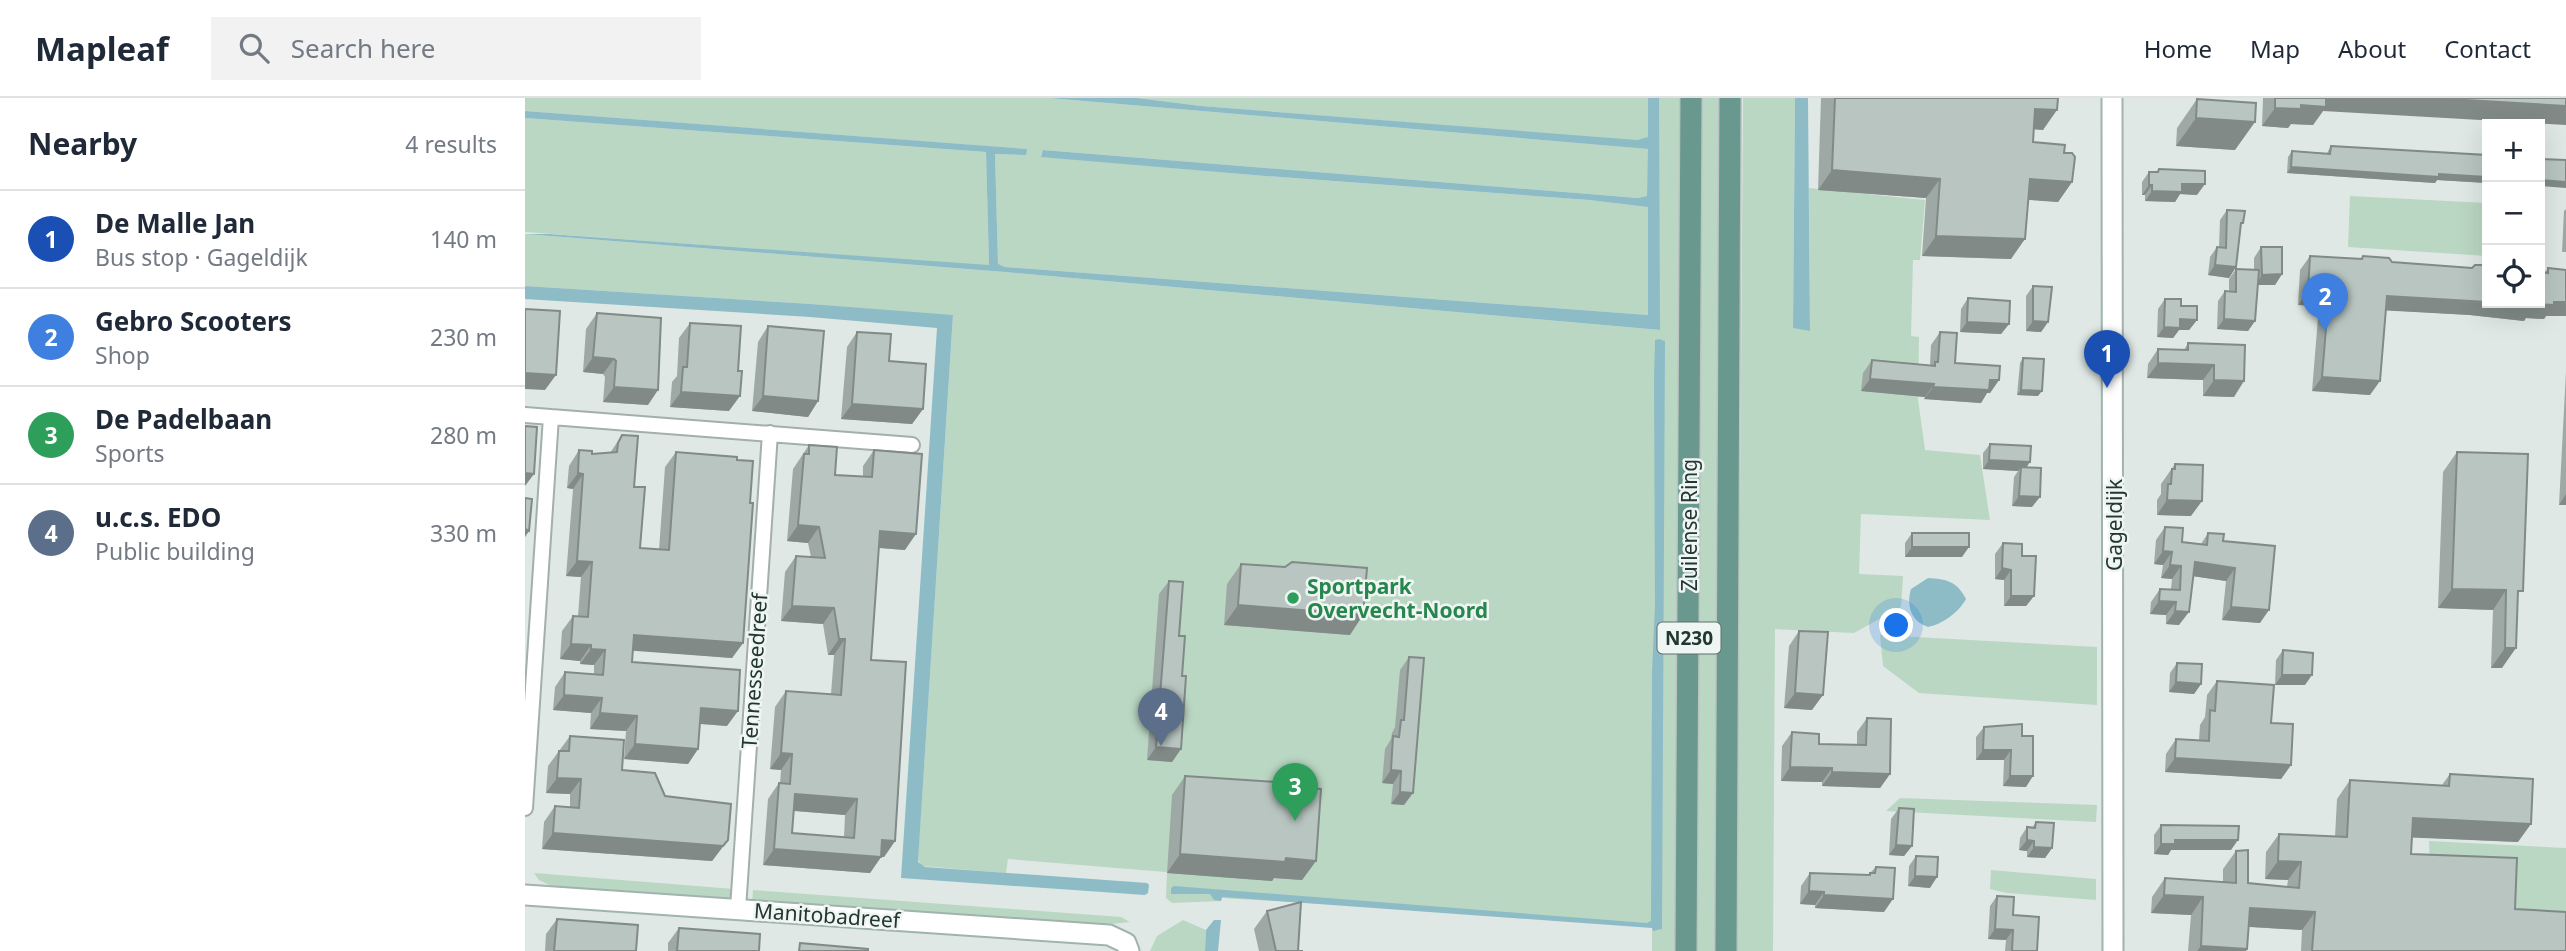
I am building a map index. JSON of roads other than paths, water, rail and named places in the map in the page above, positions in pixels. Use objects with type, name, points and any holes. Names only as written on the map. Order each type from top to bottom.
[{"type":"main road","name":"Zuilense Ring","points":[[1686,951],[1691,98]]},
{"type":"main road","name":"Zuilense Ring","points":[[1726,951],[1730,98]]},
{"type":"street","name":"Gageldijk","points":[[2112,98],[2113,951]]},
{"type":"street","points":[[525,415],[912,445]]},
{"type":"street","points":[[525,808],[551,417]]},
{"type":"street","name":"Tennesseedreef","points":[[738,909],[770,433]]},
{"type":"street","name":"Manitobadreef","points":[[525,895],[1109,935],[1119,937],[1128,947]]},
{"type":"water","points":[[1049,98],[1137,98],[1201,106],[1637,140],[1648,137],[1648,98],[1659,98],[1660,330],[1005,272],[525,234],[989,265],[986,152],[525,118],[525,111],[1027,149],[1026,155],[995,154],[998,264],[1005,267],[1648,315],[1648,207],[1589,200],[1041,157],[1043,150],[1638,198],[1647,196],[1648,149]]},
{"type":"water","points":[[1795,98],[1808,98],[1810,331],[1793,328]]},
{"type":"water","points":[[525,286],[953,315],[918,862],[925,867],[1147,883],[1148,893],[1145,895],[901,878],[937,328],[525,299]]},
{"type":"water","points":[[1655,340],[1665,341],[1662,929],[1653,931],[1652,928],[1222,897],[1221,901],[1214,900],[1210,894],[1171,894],[1171,888],[1174,886],[1647,923],[1651,921],[1652,672],[1655,605],[1654,379]]},
{"type":"water","points":[[1928,578],[1950,582],[1959,588],[1966,599],[1950,617],[1928,627],[1914,617],[1909,601],[1911,589]]},
{"type":"water","points":[[1214,920],[1221,920],[1218,951],[1205,951],[1206,930]]},
{"type":"place","name":"Gebro Scooters","points":[[2325,331]]},
{"type":"place","name":"De Malle Jan","points":[[2107,388]]},
{"type":"place","name":"Sportpark Overvecht-Noord","points":[[1293,598]]},
{"type":"place","name":"u.c.s. EDO","points":[[1161,746]]},
{"type":"place","name":"De Padelbaan","points":[[1295,821]]}]
